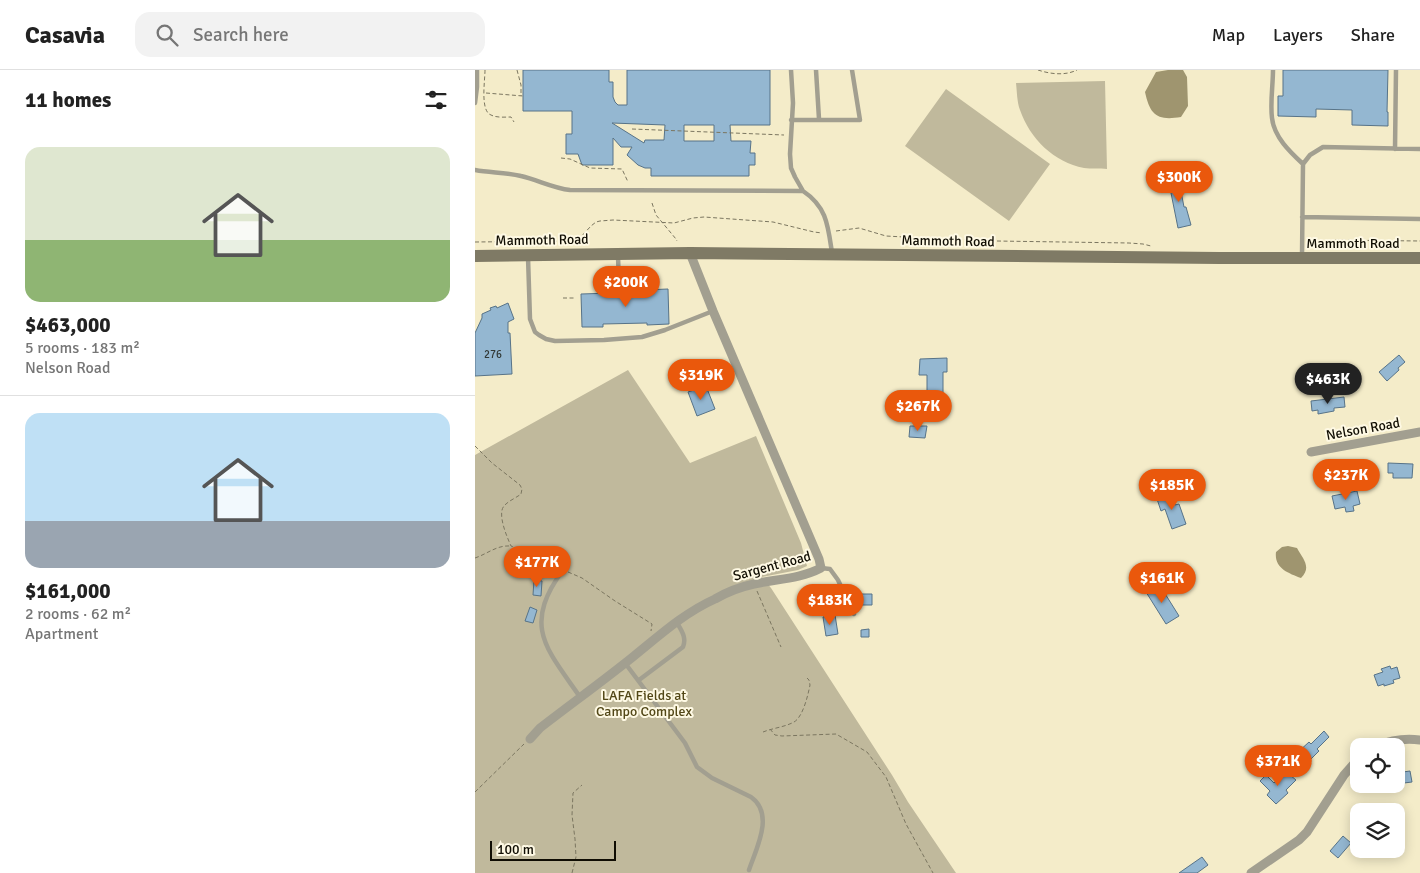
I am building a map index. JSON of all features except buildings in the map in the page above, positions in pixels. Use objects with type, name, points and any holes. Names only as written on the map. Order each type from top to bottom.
[{"type":"main road","name":"Mammoth Road","points":[[475,256],[1306,253],[1363,259],[1420,258]]},
{"type":"street","name":"Sargent Road","points":[[530,739],[540,728],[652,642],[676,621],[700,606],[727,593],[753,584],[796,576],[821,568],[819,559],[713,311],[691,254]]},
{"type":"street","name":"Nelson Road","points":[[1311,452],[1420,432]]},
{"type":"street","points":[[1405,740],[1420,740]]},
{"type":"street","points":[[1251,873],[1303,836],[1350,768]]},
{"type":"lane","points":[[475,103],[477,70]]},
{"type":"lane","points":[[791,70],[793,93],[790,135],[791,168],[803,190],[823,210],[832,254]]},
{"type":"lane","points":[[816,70],[819,119]]},
{"type":"lane","points":[[791,120],[860,120],[852,70]]},
{"type":"lane","points":[[1273,70],[1272,118],[1274,127],[1281,140],[1303,164]]},
{"type":"lane","points":[[1395,149],[1396,70]]},
{"type":"lane","points":[[1306,253],[1302,217],[1303,164],[1310,155],[1323,147],[1420,149]]},
{"type":"lane","points":[[475,170],[520,175],[556,188],[570,190],[803,190]]},
{"type":"lane","points":[[1302,217],[1420,219]]},
{"type":"lane","points":[[618,254],[619,285]]},
{"type":"lane","points":[[527,256],[530,320],[535,332],[546,339],[555,341],[603,340],[642,337],[713,311]]},
{"type":"lane","points":[[821,568],[830,569],[839,580],[854,614]]},
{"type":"lane","points":[[563,570],[549,592],[541,617],[542,635],[550,653],[580,698]]},
{"type":"lane","points":[[639,680],[683,647],[685,639],[676,621]]},
{"type":"lane","points":[[625,663],[685,743],[697,767],[711,778],[751,797],[760,806],[763,826],[749,870]]},
{"type":"path","points":[[485,70],[484,104],[487,112],[489,115],[497,117],[511,117],[514,122]]},
{"type":"path","points":[[485,93],[522,96],[517,70]]},
{"type":"path","points":[[1039,70],[1062,74],[1077,70]]},
{"type":"path","points":[[632,129],[790,135]]},
{"type":"path","points":[[561,158],[570,159],[590,168],[622,169],[628,182]]},
{"type":"path","points":[[651,203],[656,215],[678,244]]},
{"type":"path","points":[[475,242],[577,242],[591,226],[600,221],[679,222],[704,217],[773,222],[822,233]]},
{"type":"path","points":[[835,231],[859,228],[895,236],[996,241],[1129,243],[1143,244],[1154,248]]},
{"type":"path","points":[[1306,253],[1334,240],[1420,242]]},
{"type":"path","points":[[563,298],[576,298]]},
{"type":"path","points":[[475,446],[492,463],[520,485],[522,489],[521,494],[505,505],[501,514],[511,546]]},
{"type":"path","points":[[475,558],[485,555],[498,547],[511,546],[582,578],[652,624],[652,642]]},
{"type":"path","points":[[753,584],[781,647]]},
{"type":"path","points":[[763,732],[789,724],[798,719],[810,685],[807,678]]},
{"type":"path","points":[[769,729],[775,735],[782,736],[836,734],[867,752],[886,777],[906,824],[933,873]]},
{"type":"path","points":[[475,792],[530,739]]},
{"type":"path","points":[[572,873],[576,857],[572,815],[573,793],[582,785]]},
{"type":"green space","points":[[1105,81],[1107,169],[1084,168],[1053,155],[1037,140],[1024,121],[1018,104],[1016,83]]},
{"type":"green space","points":[[946,89],[1050,164],[1009,221],[905,146]]},
{"type":"green space","name":"LAFA Fields at Campo Complex","points":[[628,370],[690,463],[756,436],[801,543],[807,566],[798,570],[762,577],[956,873],[475,873],[475,455]]},
{"type":"shaded area","points":[[1183,70],[1187,77],[1188,106],[1181,117],[1166,118],[1156,115],[1147,100],[1145,92],[1156,72]]},
{"type":"shaded area","points":[[1282,547],[1297,548],[1305,563],[1306,570],[1301,578],[1287,572],[1277,562],[1276,552]]}]
